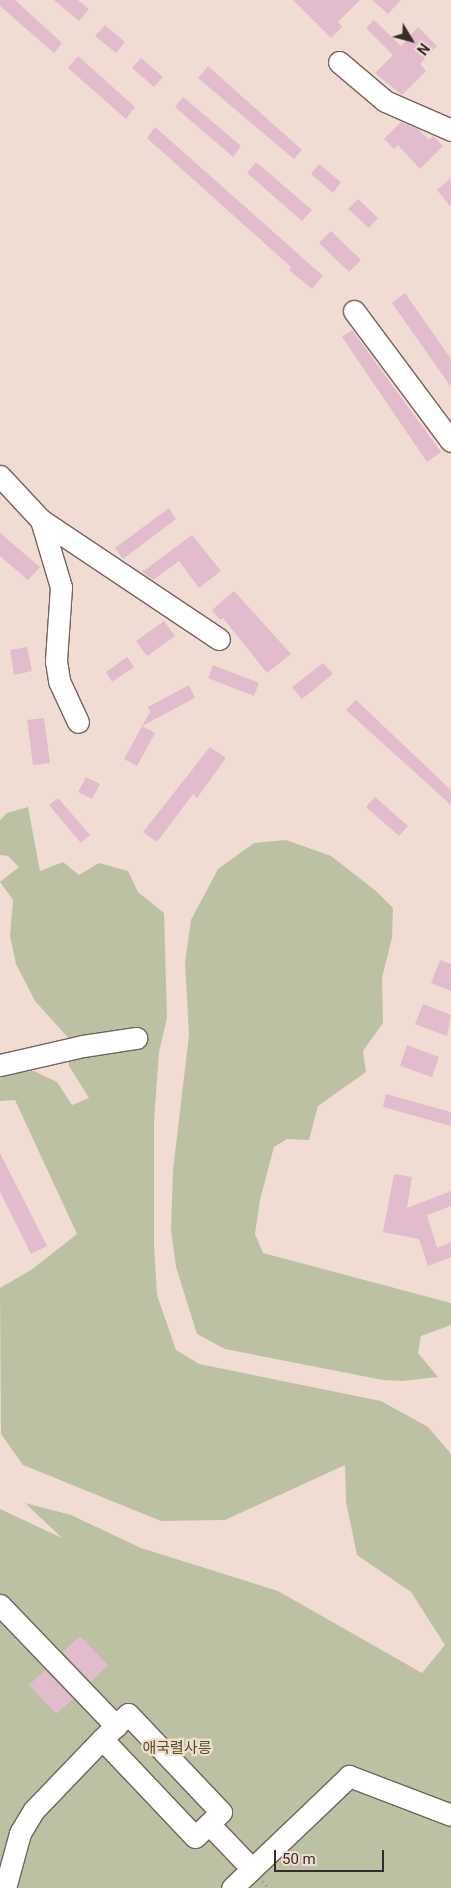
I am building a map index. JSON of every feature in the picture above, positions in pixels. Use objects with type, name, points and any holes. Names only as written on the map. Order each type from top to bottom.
[{"type":"street","points":[[339,62],[385,101],[451,130]]},
{"type":"street","points":[[354,311],[451,441]]},
{"type":"street","points":[[0,476],[41,520],[219,639]]},
{"type":"street","points":[[41,520],[61,587],[56,661],[59,681],[78,722]]},
{"type":"street","points":[[0,1065],[136,1038]]},
{"type":"street","points":[[0,1605],[109,1733],[195,1837],[221,1812],[128,1714],[109,1733],[34,1810],[20,1833],[5,1888]]},
{"type":"street","points":[[232,1888],[349,1776],[451,1815]]},
{"type":"street","points":[[208,1824],[252,1869]]},
{"type":"green space","name":"애국렬사릉","points":[[28,807],[40,871],[63,862],[79,875],[99,863],[128,871],[138,892],[164,913],[167,1018],[159,1052],[154,1122],[154,1246],[157,1295],[176,1350],[199,1364],[381,1401],[428,1427],[451,1454],[451,1888],[0,1888],[0,1509],[62,1538],[25,1503],[71,1515],[141,1548],[278,1591],[422,1673],[445,1645],[411,1592],[357,1555],[346,1502],[345,1465],[225,1520],[161,1521],[23,1465],[1,1434],[0,1288],[31,1270],[77,1234],[15,1100],[0,1101],[0,1074],[34,1071],[57,1082],[72,1105],[89,1098],[69,1066],[67,1054],[72,1042],[35,1001],[16,964],[10,936],[13,900],[0,882],[19,867],[8,856],[0,855],[0,820],[7,813]]},
{"type":"green space","points":[[286,840],[331,856],[376,891],[393,908],[392,938],[382,978],[383,1023],[363,1051],[366,1072],[318,1106],[309,1140],[287,1139],[274,1147],[260,1200],[255,1234],[263,1253],[451,1303],[451,1325],[421,1336],[418,1353],[438,1377],[402,1381],[383,1380],[225,1349],[197,1334],[176,1267],[171,1230],[173,1170],[189,1035],[185,963],[191,920],[218,869],[254,843]]},
{"type":"building","points":[[0,0],[15,0],[62,43],[54,53],[0,6]]},
{"type":"building","points":[[54,0],[78,0],[89,9],[79,21]]},
{"type":"building","points":[[293,0],[360,0],[338,22],[342,27],[331,38]]},
{"type":"building","points":[[372,0],[401,0],[388,14]]},
{"type":"building","points":[[374,20],[401,46],[418,27],[437,46],[420,64],[426,71],[402,95],[375,73],[393,55],[366,28]]},
{"type":"building","points":[[105,25],[125,42],[116,53],[95,36]]},
{"type":"building","points":[[78,56],[135,107],[126,119],[68,68]]},
{"type":"building","points":[[141,58],[163,77],[154,87],[132,68]]},
{"type":"building","points":[[208,66],[302,150],[294,159],[198,78]]},
{"type":"building","points":[[183,97],[241,146],[233,157],[175,107]]},
{"type":"building","points":[[401,122],[418,129],[429,140],[433,136],[443,146],[420,169],[398,145],[394,149],[384,139]]},
{"type":"building","points":[[155,127],[323,276],[312,289],[289,270],[291,267],[147,138]]},
{"type":"building","points":[[256,162],[312,210],[302,221],[247,173]]},
{"type":"building","points":[[319,164],[341,182],[333,193],[311,174]]},
{"type":"building","points":[[451,178],[451,207],[437,190]]},
{"type":"building","points":[[358,199],[378,218],[369,228],[348,209]]},
{"type":"building","points":[[331,231],[361,260],[349,272],[319,243]]},
{"type":"building","points":[[405,293],[451,359],[451,387],[392,303]]},
{"type":"building","points":[[352,330],[441,452],[427,462],[342,337]]},
{"type":"building","points":[[169,508],[176,519],[123,559],[115,548]]},
{"type":"building","points":[[0,533],[40,567],[28,580],[0,556]]},
{"type":"building","points":[[192,535],[221,571],[199,588],[179,561],[153,580],[142,572]]},
{"type":"building","points":[[234,591],[291,654],[267,673],[223,618],[220,620],[212,610]]},
{"type":"building","points":[[164,621],[175,636],[147,656],[136,641]]},
{"type":"building","points":[[27,647],[32,671],[14,675],[10,650]]},
{"type":"building","points":[[127,657],[134,667],[112,682],[106,672]]},
{"type":"building","points":[[323,663],[333,674],[302,699],[292,687]]},
{"type":"building","points":[[213,665],[259,683],[254,696],[208,678]]},
{"type":"building","points":[[189,685],[195,698],[142,726],[150,712],[148,707]]},
{"type":"building","points":[[356,700],[451,790],[451,805],[346,710]]},
{"type":"building","points":[[44,718],[50,763],[33,765],[27,720]]},
{"type":"building","points":[[142,726],[155,733],[137,766],[124,759]]},
{"type":"building","points":[[210,747],[226,758],[197,798],[193,794],[157,842],[143,832]]},
{"type":"building","points":[[86,777],[100,784],[92,799],[78,792]]},
{"type":"building","points":[[375,797],[408,826],[399,836],[366,807]]},
{"type":"building","points":[[58,798],[90,835],[81,843],[49,805]]},
{"type":"building","points":[[440,960],[451,964],[451,991],[431,983]]},
{"type":"building","points":[[423,1004],[451,1015],[447,1036],[415,1024]]},
{"type":"building","points":[[407,1045],[439,1057],[432,1077],[400,1066]]},
{"type":"building","points":[[386,1094],[451,1112],[451,1126],[383,1107]]},
{"type":"building","points":[[0,1153],[47,1246],[31,1254],[0,1192]]},
{"type":"building","points":[[394,1174],[412,1177],[407,1208],[451,1191],[451,1206],[427,1215],[437,1248],[451,1242],[451,1257],[428,1266],[419,1239],[383,1232]]},
{"type":"building","points":[[80,1636],[108,1665],[91,1682],[63,1652]]},
{"type":"building","points":[[45,1670],[73,1699],[56,1714],[29,1685]]}]
